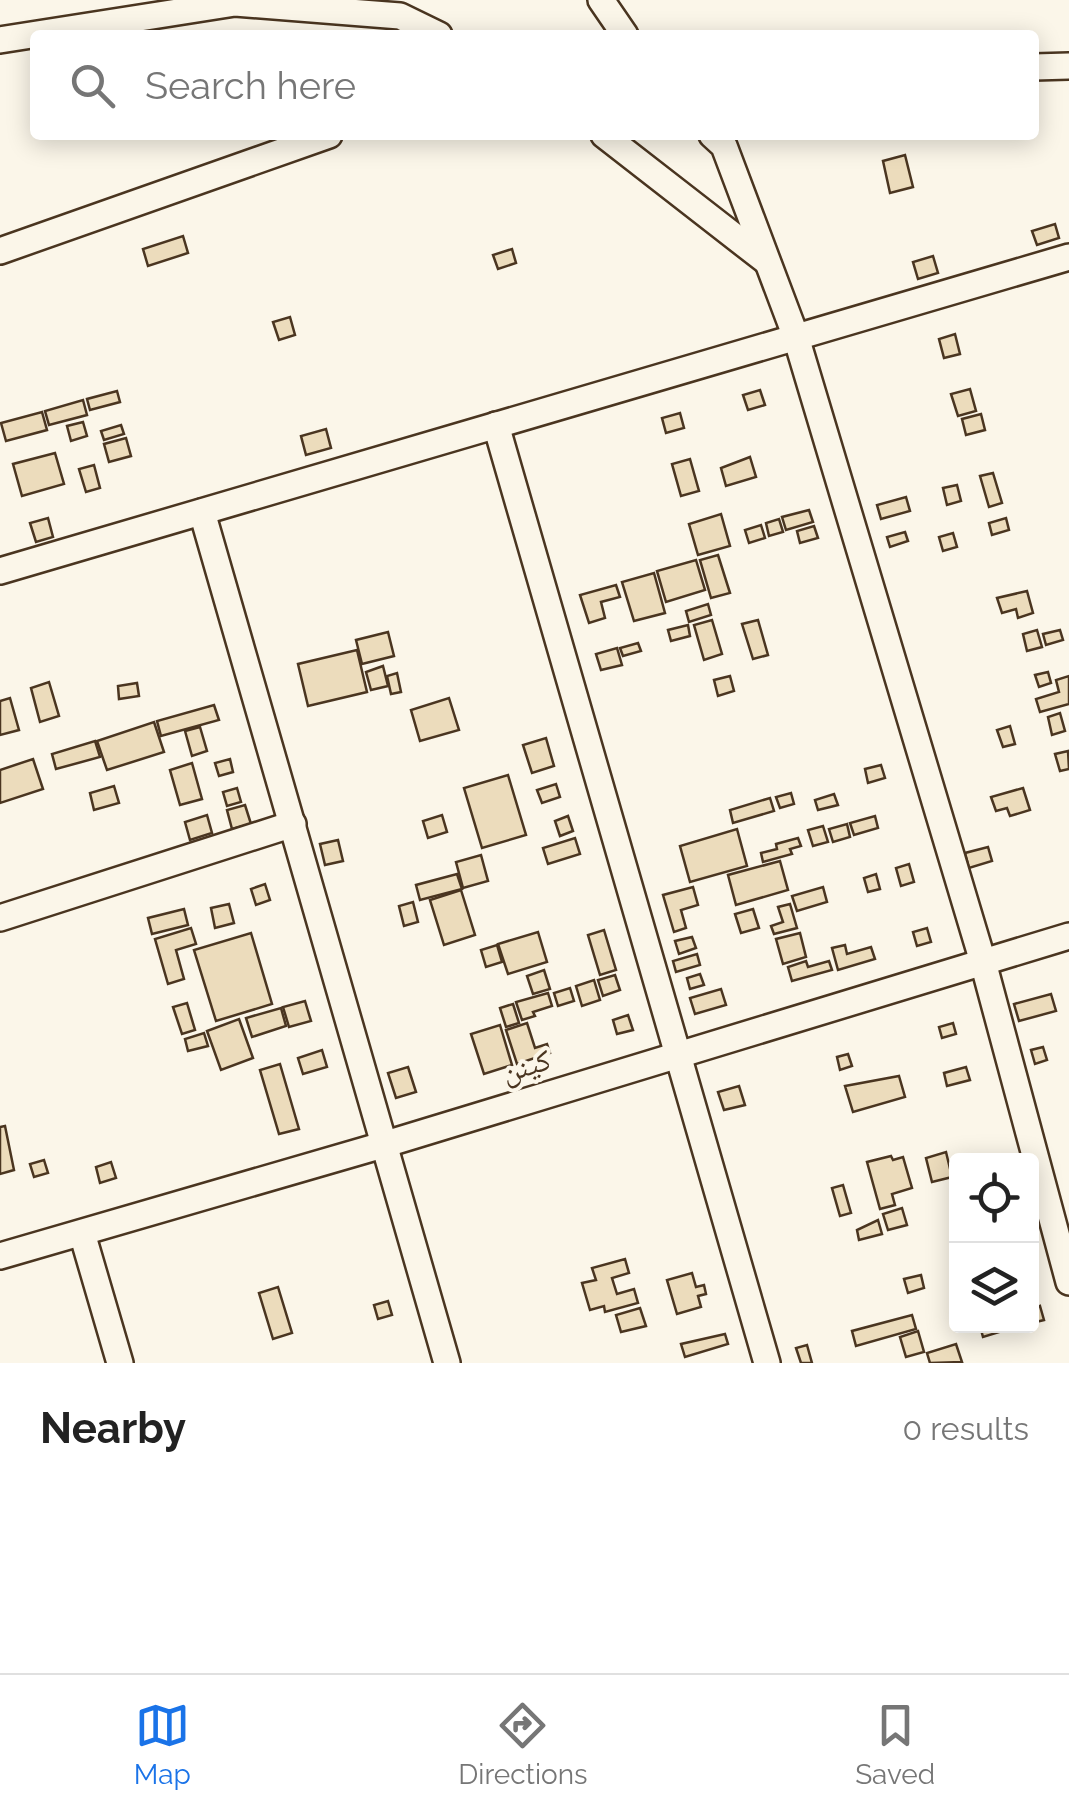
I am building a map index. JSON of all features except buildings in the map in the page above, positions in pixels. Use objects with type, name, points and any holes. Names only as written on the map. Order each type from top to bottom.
[{"type":"street","points":[[601,0],[622,30]]},
{"type":"street","points":[[64,30],[235,3],[396,17],[428,30]]},
{"type":"street","points":[[0,40],[30,35]]},
{"type":"street","points":[[1039,67],[1069,66]]},
{"type":"street","points":[[0,251],[315,140]]},
{"type":"street","points":[[610,140],[766,261]]},
{"type":"street","points":[[717,140],[724,146],[796,338],[983,962],[1069,1282]]},
{"type":"street","points":[[0,571],[1069,257]]},
{"type":"street","points":[[496,425],[766,1363]]},
{"type":"street","points":[[202,512],[447,1363]]},
{"type":"street","points":[[0,918],[293,824]]},
{"type":"street","name":"كينن","points":[[0,1256],[386,1144],[1069,936]]},
{"type":"street","points":[[82,1233],[120,1363]]}]
